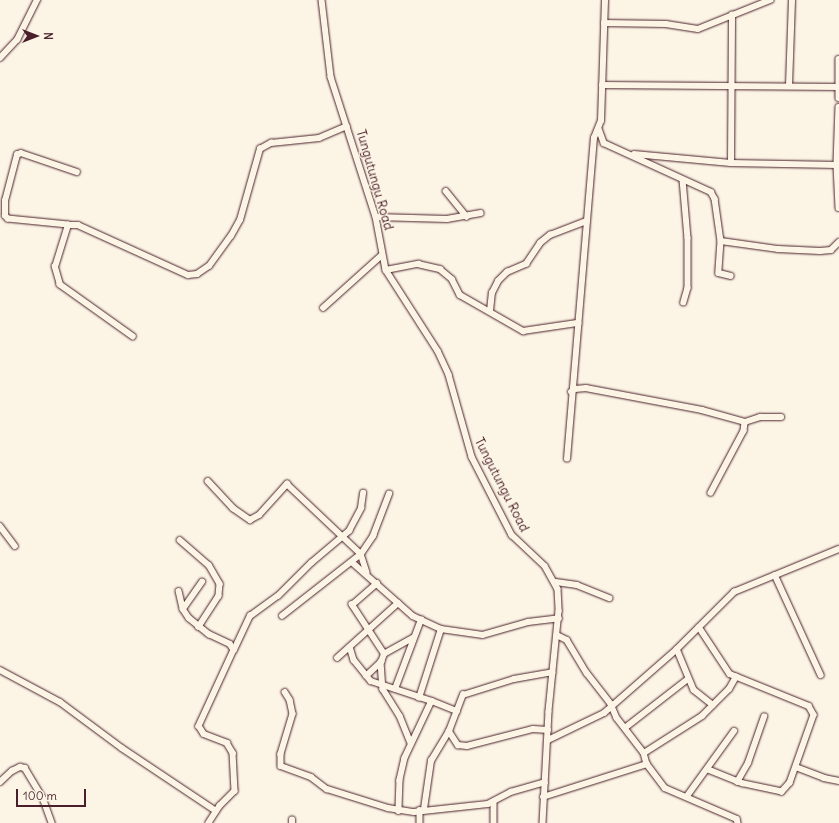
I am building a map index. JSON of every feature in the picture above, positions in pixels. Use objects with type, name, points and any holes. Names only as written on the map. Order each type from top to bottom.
[{"type":"street","points":[[0,58],[17,40],[37,0]]},
{"type":"street","name":"Tungutungu Road","points":[[322,0],[331,77],[376,217],[386,270],[438,351],[449,375],[472,457],[512,535],[538,559],[556,582],[560,602],[552,672],[543,797],[543,823]]},
{"type":"street","points":[[605,0],[599,129],[604,142],[683,180],[703,187],[715,199],[721,240],[719,273],[731,276]]},
{"type":"street","points":[[604,23],[666,24],[692,30],[770,0]]},
{"type":"street","points":[[789,86],[792,0]]},
{"type":"street","points":[[731,164],[733,87],[732,15]]},
{"type":"street","points":[[839,59],[839,98]]},
{"type":"street","points":[[602,85],[839,87]]},
{"type":"street","points":[[839,107],[837,165],[839,208]]},
{"type":"street","points":[[77,172],[21,153],[15,160],[5,200],[5,216],[8,219],[78,225],[188,275],[197,274],[209,266],[232,236],[240,220],[260,149],[271,143],[319,138],[347,126]]},
{"type":"street","points":[[567,459],[571,392],[594,138],[599,129]]},
{"type":"street","points":[[629,154],[731,164],[837,165]]},
{"type":"street","points":[[683,180],[688,238],[688,288],[684,302]]},
{"type":"street","points":[[446,191],[467,217]]},
{"type":"street","points":[[376,217],[447,220],[467,217],[480,213]]},
{"type":"street","points":[[490,311],[492,293],[498,281],[507,272],[526,264],[540,243],[550,235],[586,221]]},
{"type":"street","points":[[68,225],[55,267],[58,281],[67,292],[133,337]]},
{"type":"street","points":[[721,240],[778,249],[820,251],[831,250],[839,242]]},
{"type":"street","points":[[323,308],[382,255]]},
{"type":"street","points":[[386,270],[418,264],[434,266],[452,279],[460,295],[523,331],[578,323]]},
{"type":"street","points":[[571,392],[575,389],[586,388],[702,410],[745,422],[760,417],[781,417]]},
{"type":"street","points":[[711,493],[744,431],[745,422]]},
{"type":"street","points":[[208,481],[232,508],[250,520],[259,515],[287,484],[361,554],[367,572]]},
{"type":"street","points":[[209,823],[216,811],[235,791],[233,753],[227,743],[204,734],[199,726],[234,650],[250,616],[278,596],[311,563],[344,538],[356,522],[363,493]]},
{"type":"street","points":[[282,616],[361,554],[373,536],[389,494]]},
{"type":"street","points":[[0,526],[15,546]]},
{"type":"street","points":[[180,540],[210,565],[220,584],[219,596],[199,627]]},
{"type":"street","points":[[548,740],[598,716],[676,649],[734,592],[839,549]]},
{"type":"street","points":[[352,562],[367,572],[398,603],[421,620],[441,629],[483,634],[528,622],[559,618]]},
{"type":"street","points":[[775,575],[821,675]]},
{"type":"street","points":[[183,609],[202,582]]},
{"type":"street","points":[[556,582],[577,585],[610,598]]},
{"type":"street","points":[[378,583],[352,605],[370,629],[384,654]]},
{"type":"street","points":[[179,591],[183,609],[199,627],[230,644],[234,650]]},
{"type":"street","points":[[337,658],[398,603]]},
{"type":"street","points":[[395,689],[421,620]]},
{"type":"street","points":[[699,627],[726,670],[736,677],[813,710],[814,722],[790,783],[782,792],[737,782],[708,770]]},
{"type":"street","points":[[419,698],[441,629]]},
{"type":"street","points":[[556,635],[567,640],[587,673],[611,704],[625,728],[644,753],[647,764],[665,788],[687,796],[737,819],[738,823]]},
{"type":"street","points":[[411,743],[400,716],[381,684],[381,662],[384,654],[413,638]]},
{"type":"street","points":[[350,647],[366,676],[371,681],[432,701],[457,711]]},
{"type":"street","points":[[676,649],[683,660],[688,679],[697,694],[713,705]]},
{"type":"street","points":[[366,676],[381,662]]},
{"type":"street","points":[[0,670],[60,702],[122,748],[216,811]]},
{"type":"street","points":[[420,823],[431,761],[449,731],[461,699],[466,693],[532,674],[552,672]]},
{"type":"street","points":[[644,753],[675,735],[713,705],[736,677]]},
{"type":"street","points":[[625,728],[688,679]]},
{"type":"street","points":[[285,692],[290,700],[292,714],[281,754],[281,766],[311,777],[327,789],[399,810],[422,810],[473,806],[494,802],[511,792],[545,782]]},
{"type":"street","points":[[399,810],[400,780],[411,743],[432,701]]},
{"type":"street","points":[[737,782],[748,763],[764,717]]},
{"type":"street","points":[[449,731],[458,745],[467,746],[533,729],[548,730]]},
{"type":"street","points":[[687,796],[708,770],[734,731]]},
{"type":"street","points":[[543,797],[647,764]]},
{"type":"street","points":[[796,766],[824,778],[839,781]]},
{"type":"street","points":[[0,782],[12,771],[20,767],[25,768],[43,798],[52,823]]},
{"type":"street","points":[[494,802],[494,823]]}]
